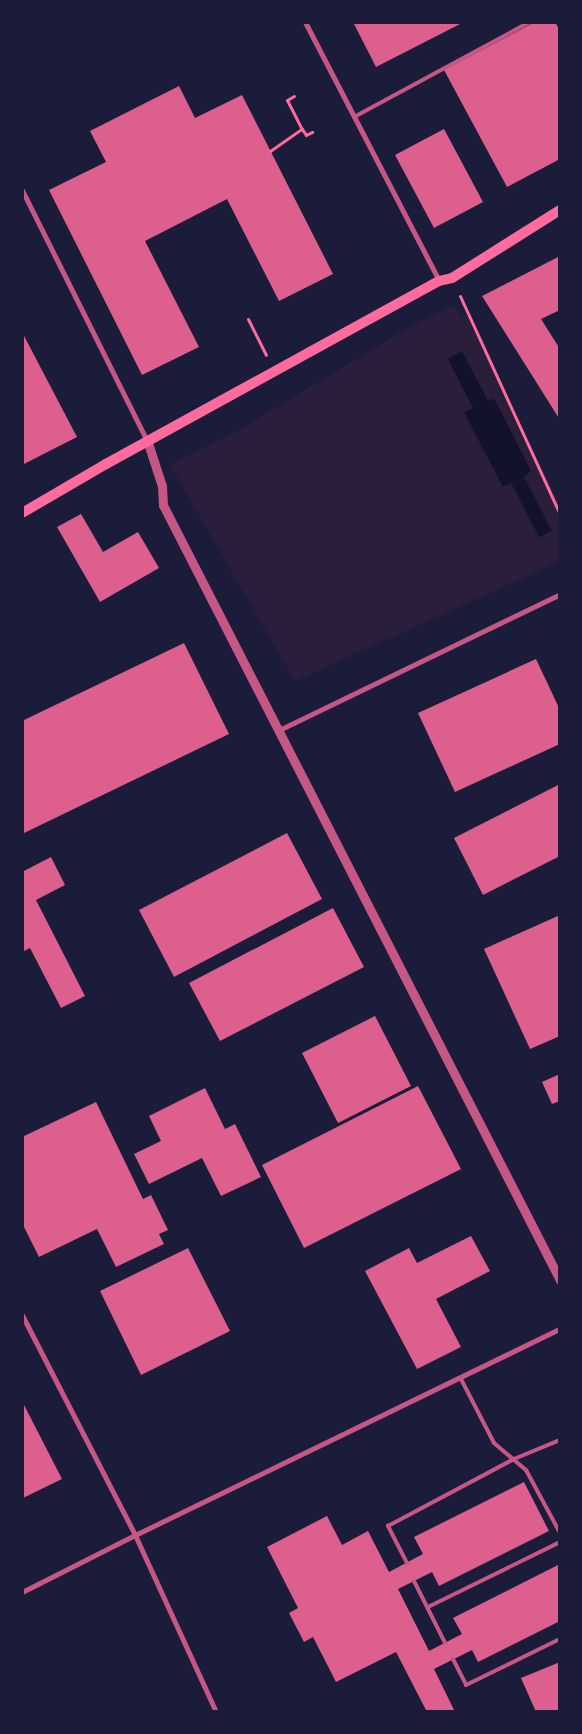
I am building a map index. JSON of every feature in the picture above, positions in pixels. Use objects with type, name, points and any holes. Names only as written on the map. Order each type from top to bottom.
[{"type":"main road","points":[[22,513],[106,464],[148,443],[439,281],[452,278],[560,210]]},
{"type":"street","points":[[305,22],[439,281]]},
{"type":"street","points":[[22,190],[148,443],[162,486],[163,505],[560,1280]]},
{"type":"street","points":[[279,730],[560,594]]},
{"type":"street","points":[[22,1315],[135,1535],[216,1712]]},
{"type":"street","points":[[22,1592],[135,1535],[461,1379],[560,1329]]},
{"type":"lane","points":[[354,117],[530,22]]},
{"type":"lane","points":[[461,1379],[494,1443],[526,1470],[560,1533]]},
{"type":"lane","points":[[407,1563],[388,1526],[514,1459],[560,1440]]},
{"type":"lane","points":[[428,1607],[560,1542]]},
{"type":"lane","points":[[414,1581],[445,1643]]},
{"type":"lane","points":[[453,1659],[466,1685],[560,1639]]},
{"type":"path","points":[[294,96],[287,100],[302,130],[306,134],[312,132]]},
{"type":"path","points":[[270,151],[302,130]]},
{"type":"path","points":[[452,278],[560,514]]},
{"type":"path","points":[[248,319],[275,372]]},
{"type":"shaded area","points":[[454,305],[460,317],[467,314],[559,503],[559,562],[295,681],[170,465],[234,433],[406,329]]},
{"type":"shaded area","points":[[462,351],[488,401],[494,398],[531,471],[524,477],[552,531],[539,537],[511,483],[503,487],[464,412],[473,408],[448,359]]},
{"type":"building","points":[[353,22],[464,22],[376,67]]},
{"type":"building","points":[[535,22],[555,22],[560,31],[560,159],[507,187],[444,70]]},
{"type":"building","points":[[179,86],[195,118],[242,95],[333,274],[279,301],[227,199],[145,241],[199,347],[142,375],[49,190],[106,162],[90,131]]},
{"type":"building","points":[[444,129],[483,202],[434,228],[395,155]]},
{"type":"building","points":[[560,256],[560,310],[541,319],[560,349],[560,420],[482,296]]},
{"type":"building","points":[[22,332],[77,437],[22,465]]},
{"type":"building","points":[[81,514],[103,552],[138,532],[159,568],[100,602],[57,527]]},
{"type":"building","points":[[184,643],[229,734],[22,834],[22,721]]},
{"type":"building","points":[[536,659],[560,710],[560,744],[455,792],[418,713]]},
{"type":"building","points":[[560,784],[560,856],[483,895],[454,838]]},
{"type":"building","points":[[287,833],[322,899],[174,977],[139,910]]},
{"type":"building","points":[[51,857],[65,885],[36,900],[85,996],[61,1008],[30,948],[22,952],[22,872]]},
{"type":"building","points":[[333,908],[364,967],[220,1041],[189,983]]},
{"type":"building","points":[[560,915],[560,1036],[530,1049],[484,949]]},
{"type":"building","points":[[375,1016],[411,1086],[338,1123],[302,1053]]},
{"type":"building","points":[[560,1074],[560,1101],[552,1104],[542,1082]]},
{"type":"building","points":[[418,1086],[461,1169],[304,1248],[262,1165]]},
{"type":"building","points":[[205,1088],[225,1129],[235,1124],[261,1177],[221,1196],[202,1158],[149,1184],[134,1154],[161,1141],[149,1116]]},
{"type":"building","points":[[96,1102],[143,1199],[151,1195],[168,1230],[159,1234],[164,1244],[116,1267],[97,1229],[39,1257],[22,1223],[22,1137]]},
{"type":"building","points":[[471,1236],[490,1271],[436,1299],[461,1347],[417,1369],[365,1271],[409,1248],[417,1263]]},
{"type":"building","points":[[188,1248],[230,1331],[141,1375],[100,1291]]},
{"type":"building","points":[[22,1401],[62,1479],[23,1498],[22,1496]]},
{"type":"building","points":[[524,1482],[549,1531],[439,1586],[432,1572],[398,1589],[429,1651],[462,1634],[453,1618],[560,1564],[560,1621],[478,1662],[472,1650],[434,1669],[455,1712],[427,1712],[396,1652],[336,1682],[313,1637],[304,1642],[289,1613],[298,1608],[267,1547],[327,1516],[342,1545],[368,1531],[389,1572],[423,1554],[414,1537]]},
{"type":"building","points":[[560,1662],[560,1712],[536,1712],[521,1678]]}]
